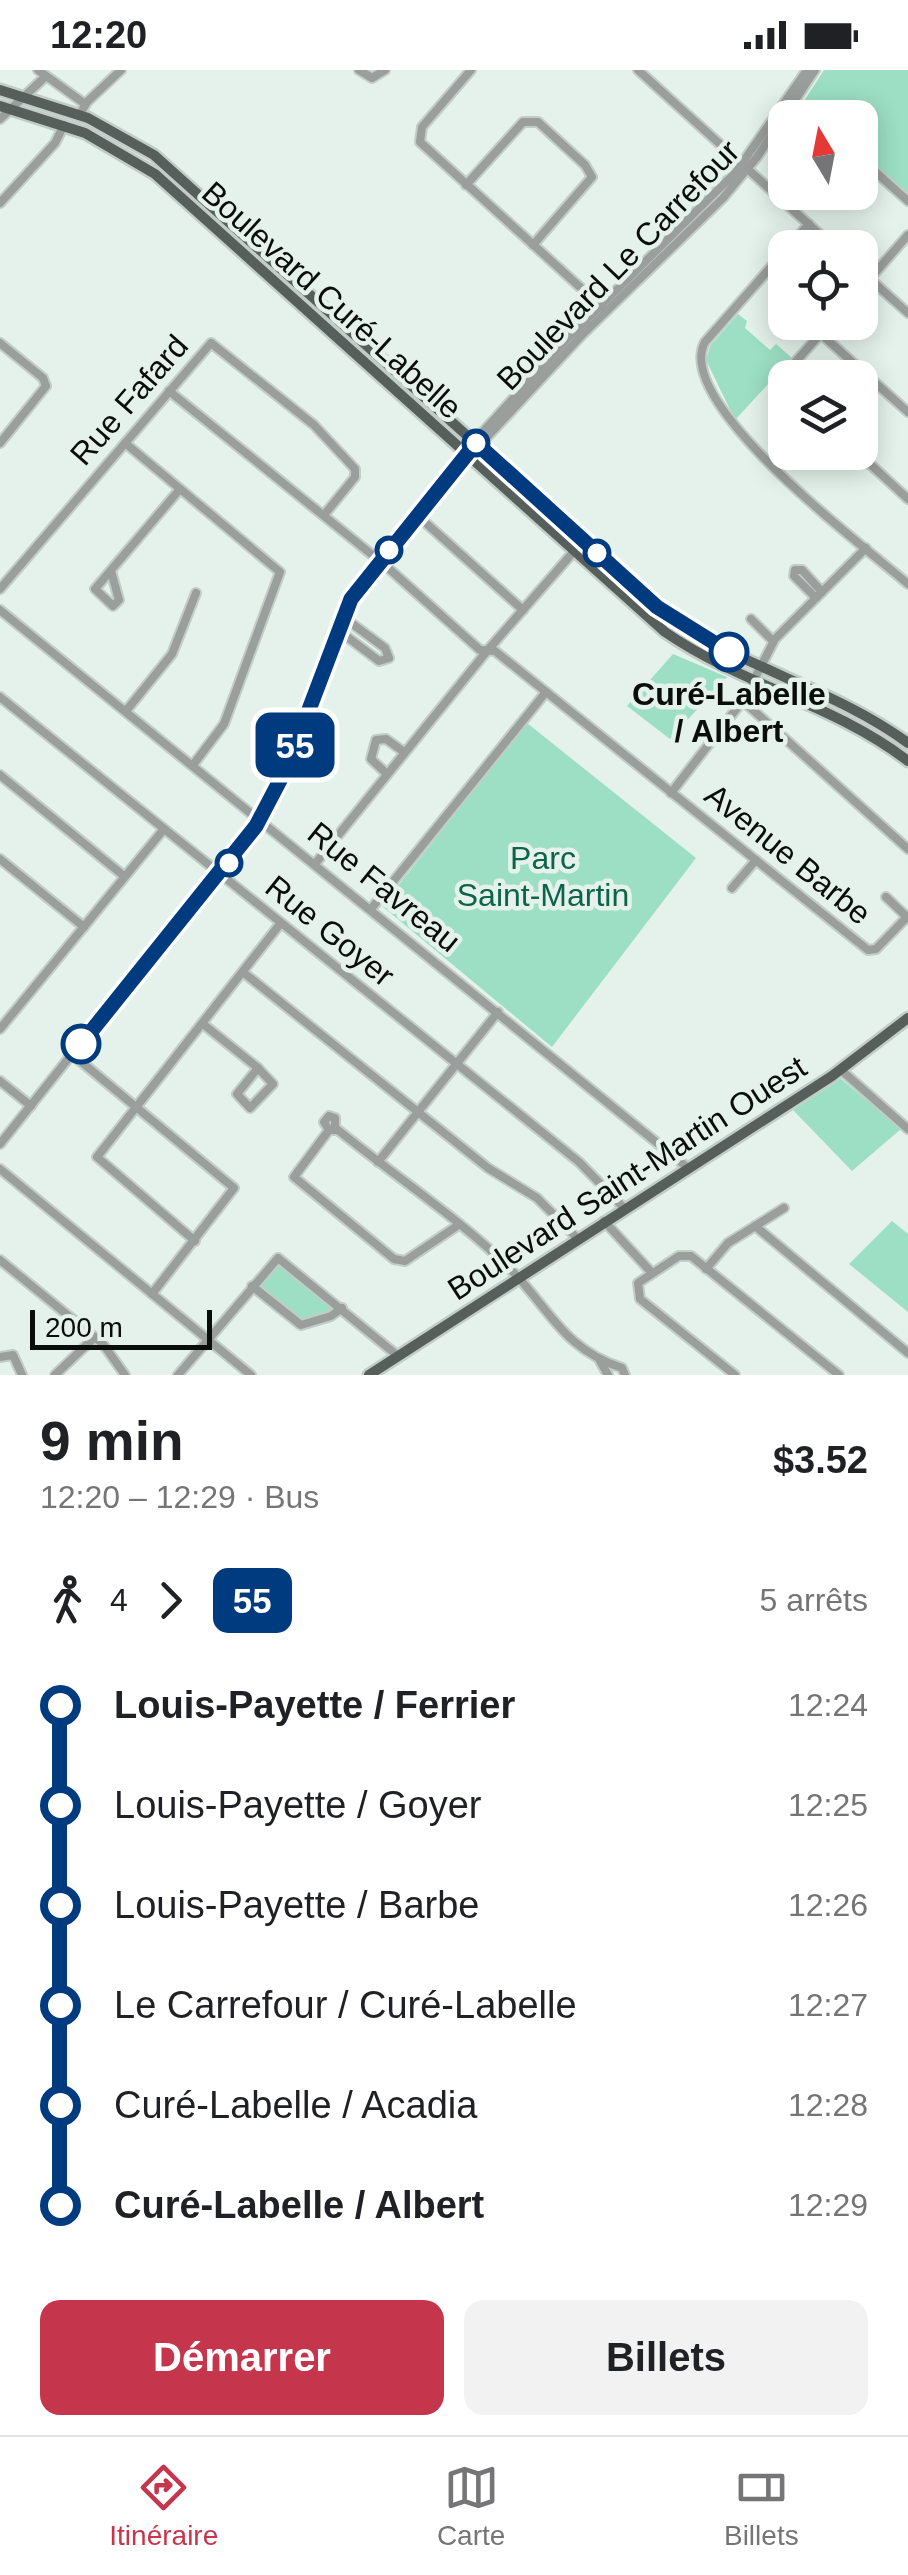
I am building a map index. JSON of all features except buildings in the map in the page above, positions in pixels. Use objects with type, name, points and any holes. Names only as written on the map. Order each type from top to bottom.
[{"type":"main road","name":"Boulevard Curé-Labelle","points":[[0,90],[83,109],[170,167],[680,624],[761,666],[843,701],[908,744]]},
{"type":"main road","name":"Boulevard Curé-Labelle","points":[[6,107],[64,125],[107,144],[148,170],[672,636],[754,680],[833,713],[908,761]]},
{"type":"main road","points":[[311,315],[330,312]]},
{"type":"main road","name":"Boulevard Saint-Martin Ouest","points":[[369,1375],[841,1070],[908,1018]]},
{"type":"street","points":[[0,119],[6,107],[26,97],[41,73],[83,109],[121,70]]},
{"type":"street","points":[[358,70],[370,78],[385,70]]},
{"type":"street","points":[[471,70],[419,137],[604,309]]},
{"type":"street","points":[[638,70],[816,230]]},
{"type":"street","name":"Boulevard Le Carrefour","points":[[745,167],[807,70]]},
{"type":"street","name":"Boulevard Le Carrefour","points":[[0,1144],[260,819],[289,762],[355,592],[477,445],[745,167],[815,70]]},
{"type":"street","points":[[466,184],[523,122],[538,122],[588,168],[592,179],[534,245]]},
{"type":"street","points":[[0,203],[55,143],[64,125]]},
{"type":"street","points":[[878,174],[908,201]]},
{"type":"street","points":[[804,230],[809,224]]},
{"type":"street","points":[[878,270],[908,235]]},
{"type":"street","points":[[768,271],[705,342],[701,368],[717,404],[740,434],[908,584]]},
{"type":"street","points":[[878,286],[908,313]]},
{"type":"street","points":[[828,340],[908,412]]},
{"type":"street","points":[[0,342],[40,376],[46,386],[0,443]]},
{"type":"street","name":"Rue Fafard","points":[[0,589],[208,345],[220,347],[317,428],[355,469],[355,477],[324,515]]},
{"type":"street","name":"Avenue Barbe","points":[[169,391],[380,561],[480,650],[495,651],[869,950],[908,917]]},
{"type":"street","points":[[124,443],[280,574],[224,724],[193,765]]},
{"type":"street","points":[[876,470],[908,498]]},
{"type":"street","points":[[111,571],[180,489]]},
{"type":"street","points":[[418,516],[523,610]]},
{"type":"street","points":[[315,864],[487,650],[583,541]]},
{"type":"street","points":[[672,793],[743,702],[774,641],[866,548]]},
{"type":"street","points":[[126,711],[172,654],[196,593]]},
{"type":"street","name":"Rue Favreau","points":[[0,610],[688,1168]]},
{"type":"street","points":[[338,630],[379,661],[389,658],[385,648],[343,618]]},
{"type":"street","points":[[751,619],[774,641]]},
{"type":"street","points":[[371,908],[546,692]]},
{"type":"street","name":"Rue Goyer","points":[[0,697],[580,1162],[624,1208]]},
{"type":"street","points":[[743,702],[908,849]]},
{"type":"street","points":[[387,774],[370,758],[377,738],[386,739],[404,752]]},
{"type":"street","points":[[0,776],[124,876]]},
{"type":"street","points":[[0,1030],[164,829]]},
{"type":"street","points":[[0,859],[84,927]]},
{"type":"street","points":[[732,888],[756,860]]},
{"type":"street","points":[[886,897],[908,917]]},
{"type":"street","points":[[195,1241],[97,1160],[280,924]]},
{"type":"street","points":[[244,972],[488,1168],[537,1198],[577,1238]]},
{"type":"street","points":[[378,1162],[498,1012]]},
{"type":"street","points":[[203,1024],[272,1079],[273,1086],[250,1108],[237,1094],[258,1068]]},
{"type":"street","points":[[73,1055],[233,1186],[232,1196],[152,1294]]},
{"type":"street","points":[[841,1070],[908,1129]]},
{"type":"street","points":[[0,1081],[31,1106]]},
{"type":"street","points":[[457,1226],[405,1262],[397,1262],[294,1177],[332,1129],[378,1162],[457,1226],[517,1278],[547,1317],[600,1361],[608,1375]]},
{"type":"street","points":[[0,1170],[251,1375]]},
{"type":"street","points":[[706,1268],[726,1246],[784,1208]]},
{"type":"street","points":[[604,1221],[652,1273]]},
{"type":"street","points":[[755,1226],[908,1353]]},
{"type":"street","points":[[735,1375],[640,1299],[635,1287],[684,1254],[839,1375]]},
{"type":"street","points":[[178,1375],[280,1258],[398,1356]]},
{"type":"street","points":[[0,1260],[94,1337],[125,1375]]},
{"type":"street","points":[[252,1286],[301,1325],[332,1316],[342,1308]]},
{"type":"street","points":[[56,1375],[94,1337]]},
{"type":"street","points":[[0,1357],[13,1355],[22,1375]]},
{"type":"street","points":[[600,1361],[622,1368],[625,1375]]},
{"type":"green space","points":[[824,70],[908,70],[908,198],[878,172],[878,100],[805,100]]},
{"type":"green space","points":[[738,314],[747,321],[745,328],[770,350],[776,344],[792,358],[768,360],[768,384],[735,420],[706,360],[710,346]]},
{"type":"green space","points":[[673,654],[727,677],[670,739],[627,706]]},
{"type":"green space","name":"Parc Saint-Martin","points":[[527,723],[696,858],[552,1047],[382,906]]},
{"type":"green space","points":[[841,1079],[901,1129],[852,1171],[793,1110]]},
{"type":"green space","points":[[892,1221],[908,1234],[908,1312],[849,1264]]},
{"type":"green space","points":[[277,1263],[331,1306],[331,1310],[301,1320],[262,1289],[261,1282]]},
{"type":"bus line","name":"55","points":[[81,1044],[256,826],[288,765],[351,599],[476,443],[657,607],[729,652]]},
{"type":"place","name":"Curé-Labelle / Albert","points":[[729,652]]}]
